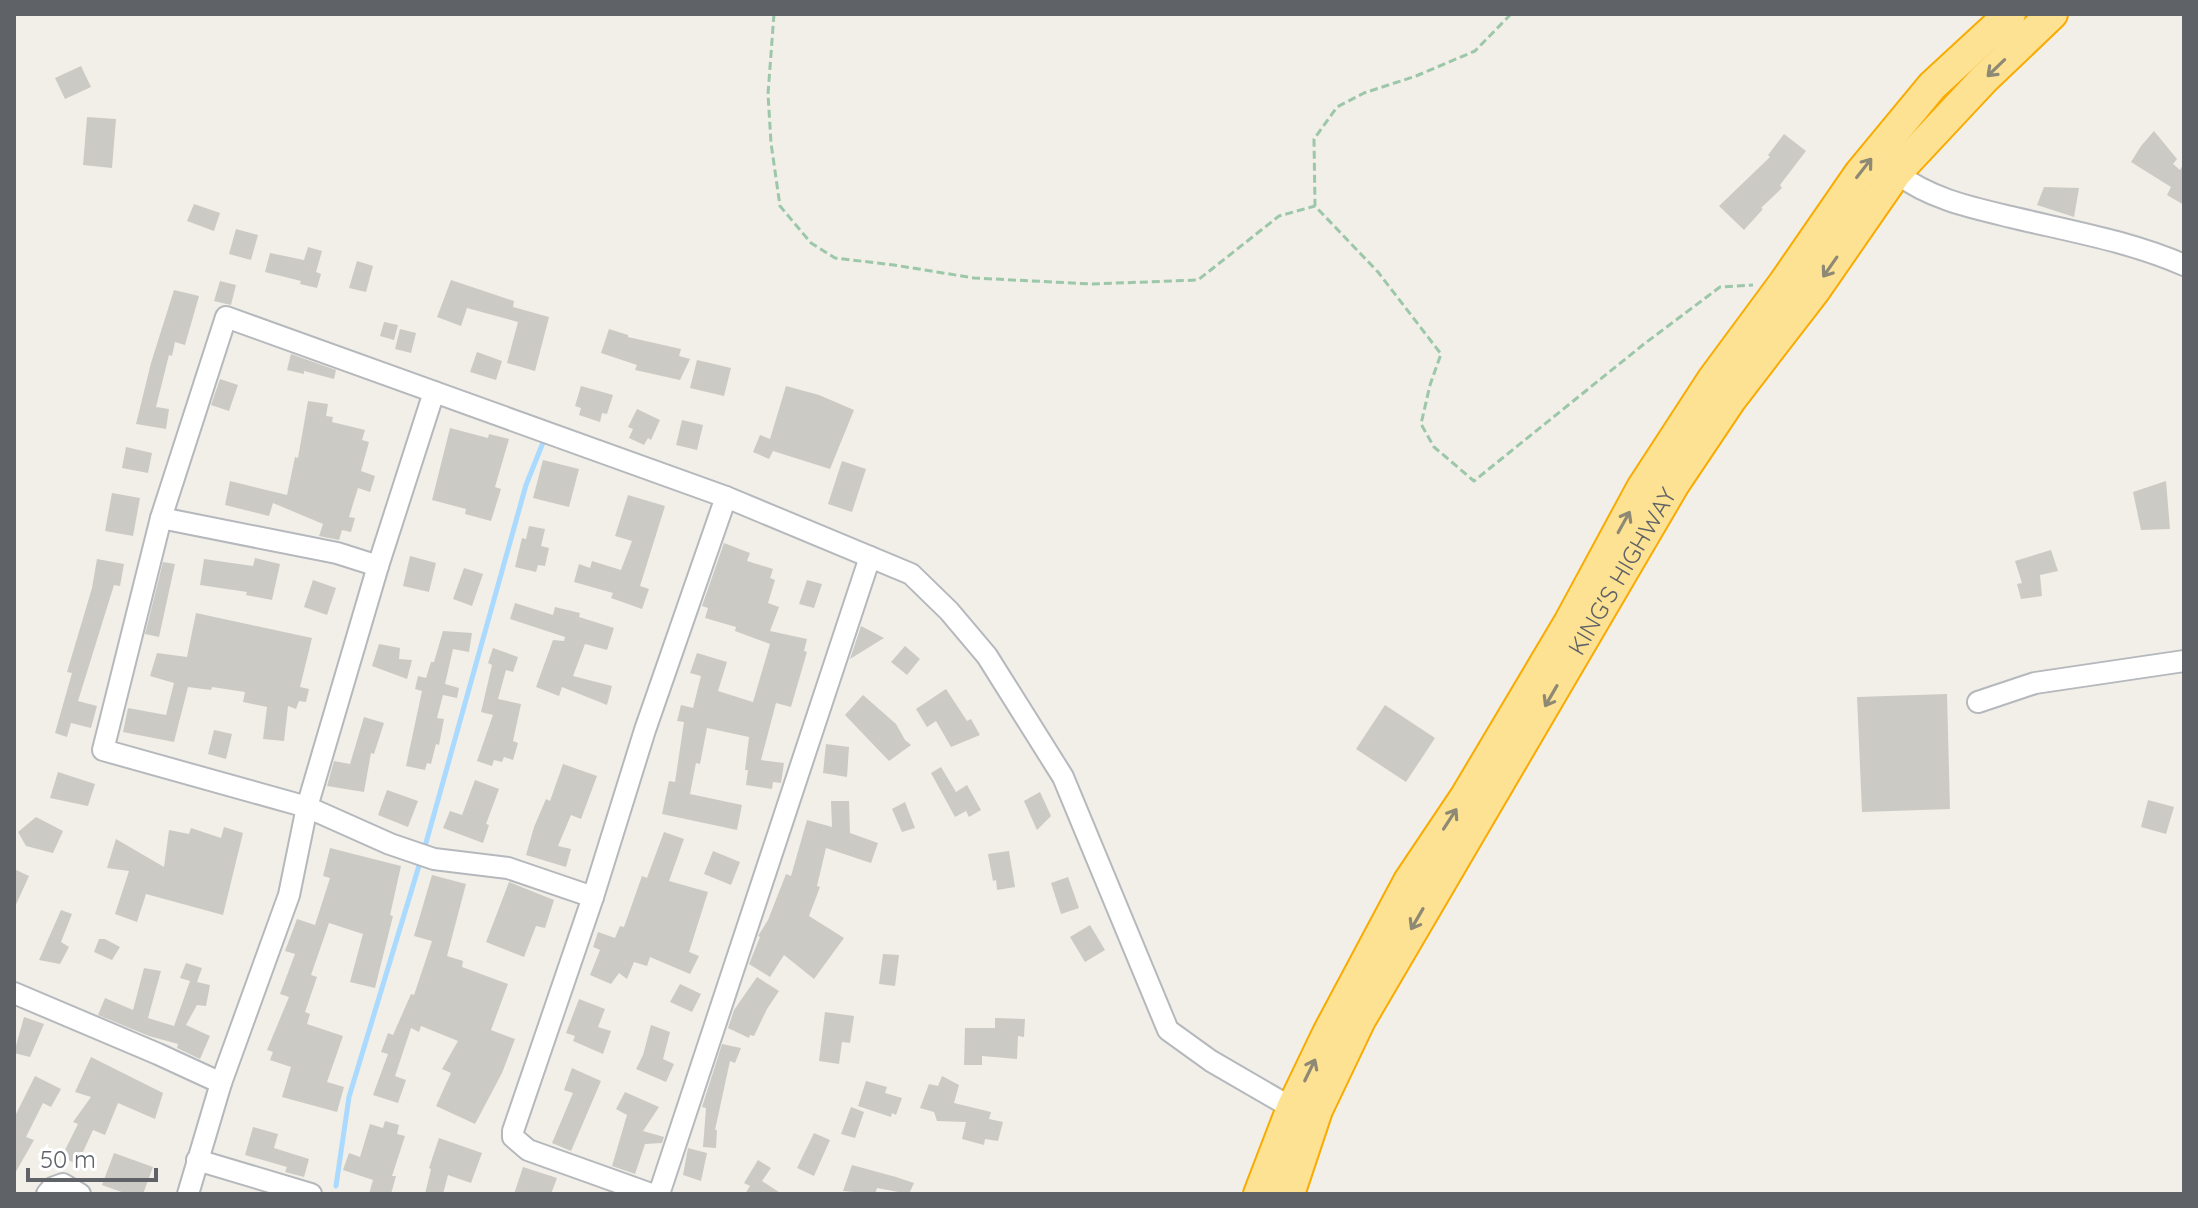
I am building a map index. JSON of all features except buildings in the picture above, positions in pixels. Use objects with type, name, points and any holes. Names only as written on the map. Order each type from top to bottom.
[{"type":"highway","name":"KING'S HIGHWAY","points":[[1259,1194],[1292,1108],[1409,881],[1466,796],[1561,636],[1642,488],[1713,379],[1860,173],[1932,86],[2010,14]]},
{"type":"highway","name":"KING'S HIGHWAY","points":[[1289,1194],[1317,1110],[1360,1020],[1674,484],[1731,399],[1815,290],[1896,173],[1984,79],[2052,14]]},
{"type":"street","points":[[1896,173],[1947,202],[2151,251],[2184,265]]},
{"type":"street","points":[[593,897],[508,868],[424,856],[307,807],[103,750],[161,518],[226,317],[726,497],[911,574],[949,611],[987,656],[1063,777],[1168,1030],[1211,1061],[1292,1108]]},
{"type":"street","points":[[188,1194],[221,1083],[289,895],[307,807],[378,566],[434,392]]},
{"type":"street","points":[[651,1194],[528,1150],[513,1137],[514,1123],[726,497]]},
{"type":"street","points":[[161,518],[337,553],[378,566]]},
{"type":"street","points":[[659,1194],[870,557]]},
{"type":"street","points":[[1978,702],[2035,683],[2184,661]]},
{"type":"street","points":[[14,993],[221,1083]]},
{"type":"street","points":[[197,1160],[311,1194]]},
{"type":"street","points":[[47,1194],[52,1188],[63,1184],[80,1194]]},
{"type":"path","points":[[774,14],[768,94],[780,206],[811,243],[835,258],[974,278],[1092,284],[1198,280],[1279,216],[1315,206]]},
{"type":"path","points":[[1511,14],[1475,51],[1416,76],[1364,93],[1337,107],[1314,139],[1315,206],[1378,272],[1441,354],[1421,424],[1434,447],[1474,481],[1720,287],[1784,283]]},
{"type":"waterway","points":[[424,850],[526,485],[544,440]]},
{"type":"waterway","points":[[336,1186],[349,1097],[421,859]]}]
